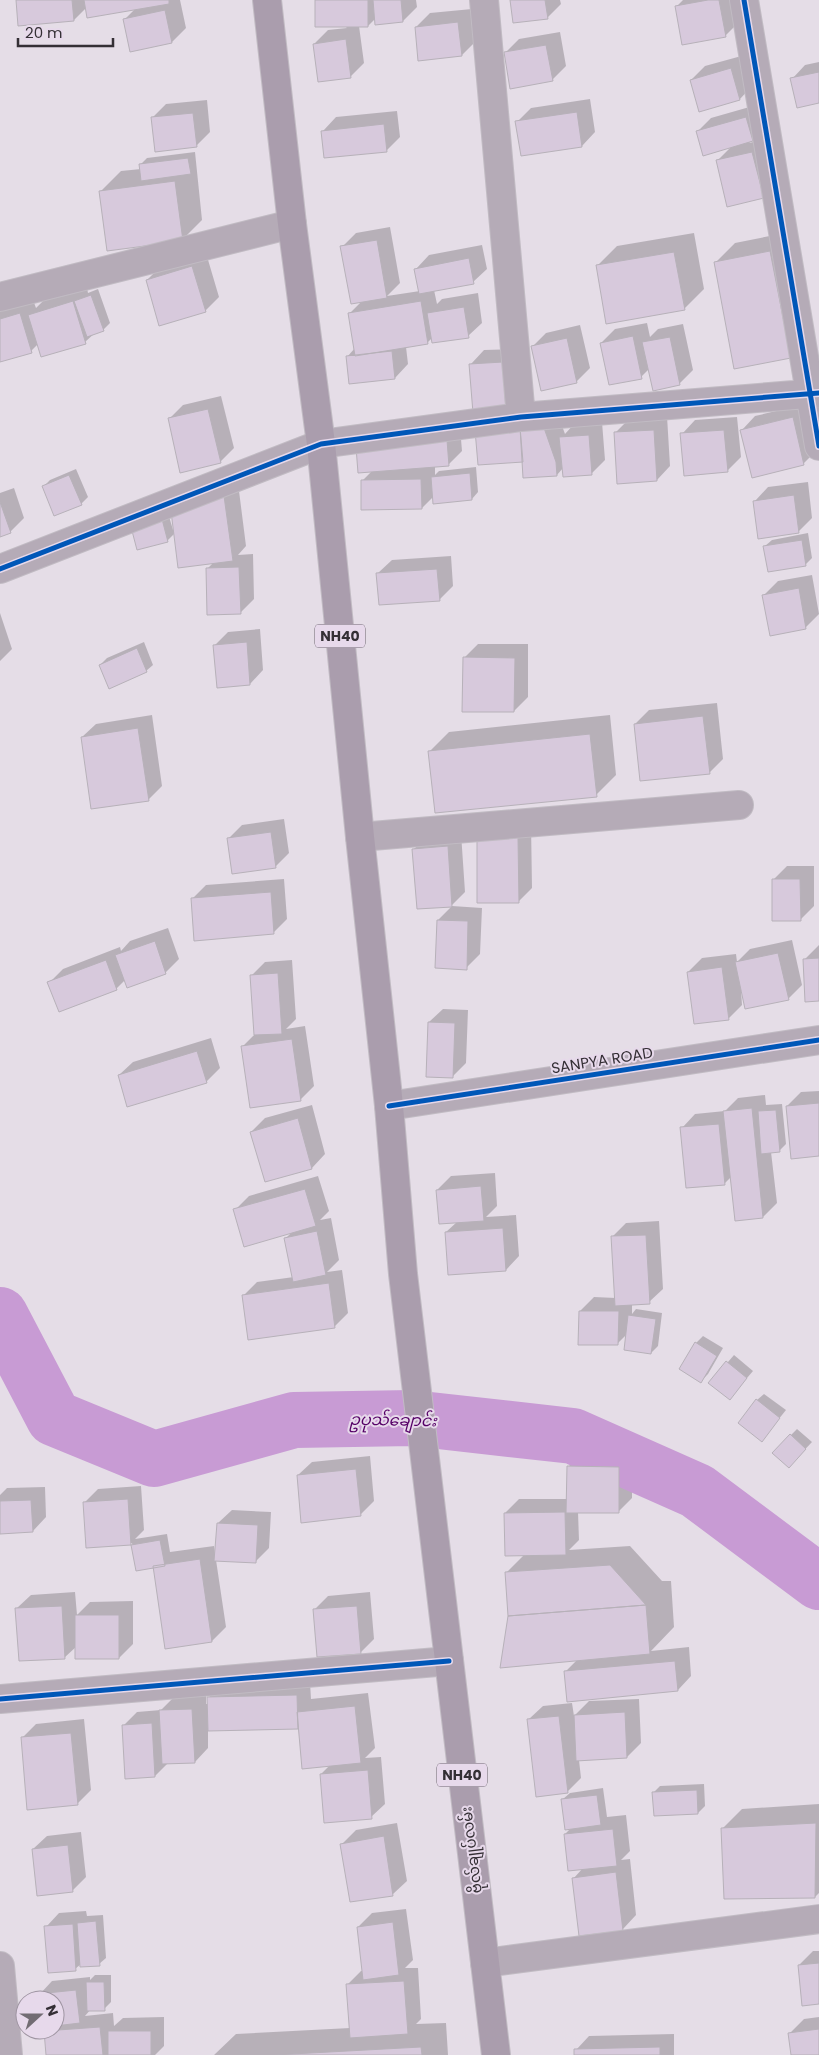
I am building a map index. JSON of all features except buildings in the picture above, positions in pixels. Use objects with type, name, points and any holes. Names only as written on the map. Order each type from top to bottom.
[{"type":"highway","name":"NH40","points":[[266,0],[292,224],[321,444],[389,1106]]},
{"type":"highway","name":"ဗိုလ်ချုပ်လမ်း","points":[[389,1106],[403,1274],[496,2055]]},
{"type":"street","points":[[484,0],[521,417]]},
{"type":"street","points":[[744,0],[769,157],[815,394],[819,446]]},
{"type":"street","points":[[0,297],[292,224]]},
{"type":"street","points":[[0,569],[321,444],[521,417],[815,394]]},
{"type":"street","points":[[360,837],[739,805]]},
{"type":"street","name":"SANPYA ROAD","points":[[389,1106],[819,1040]]},
{"type":"street","points":[[0,1699],[448,1661]]},
{"type":"street","points":[[484,1963],[819,1919]]},
{"type":"street","points":[[0,1966],[8,2055]]},
{"type":"waterway","name":"ဥပုသ်ချောင်း","points":[[0,1315],[54,1418],[154,1459],[294,1420],[412,1418],[573,1436],[697,1491],[819,1582]]},
{"type":"cycle path","points":[[744,0],[819,446]]},
{"type":"cycle path","points":[[0,569],[321,444],[521,417],[819,393]]},
{"type":"cycle path","points":[[389,1106],[819,1040]]},
{"type":"cycle path","points":[[0,1699],[449,1661]]}]
